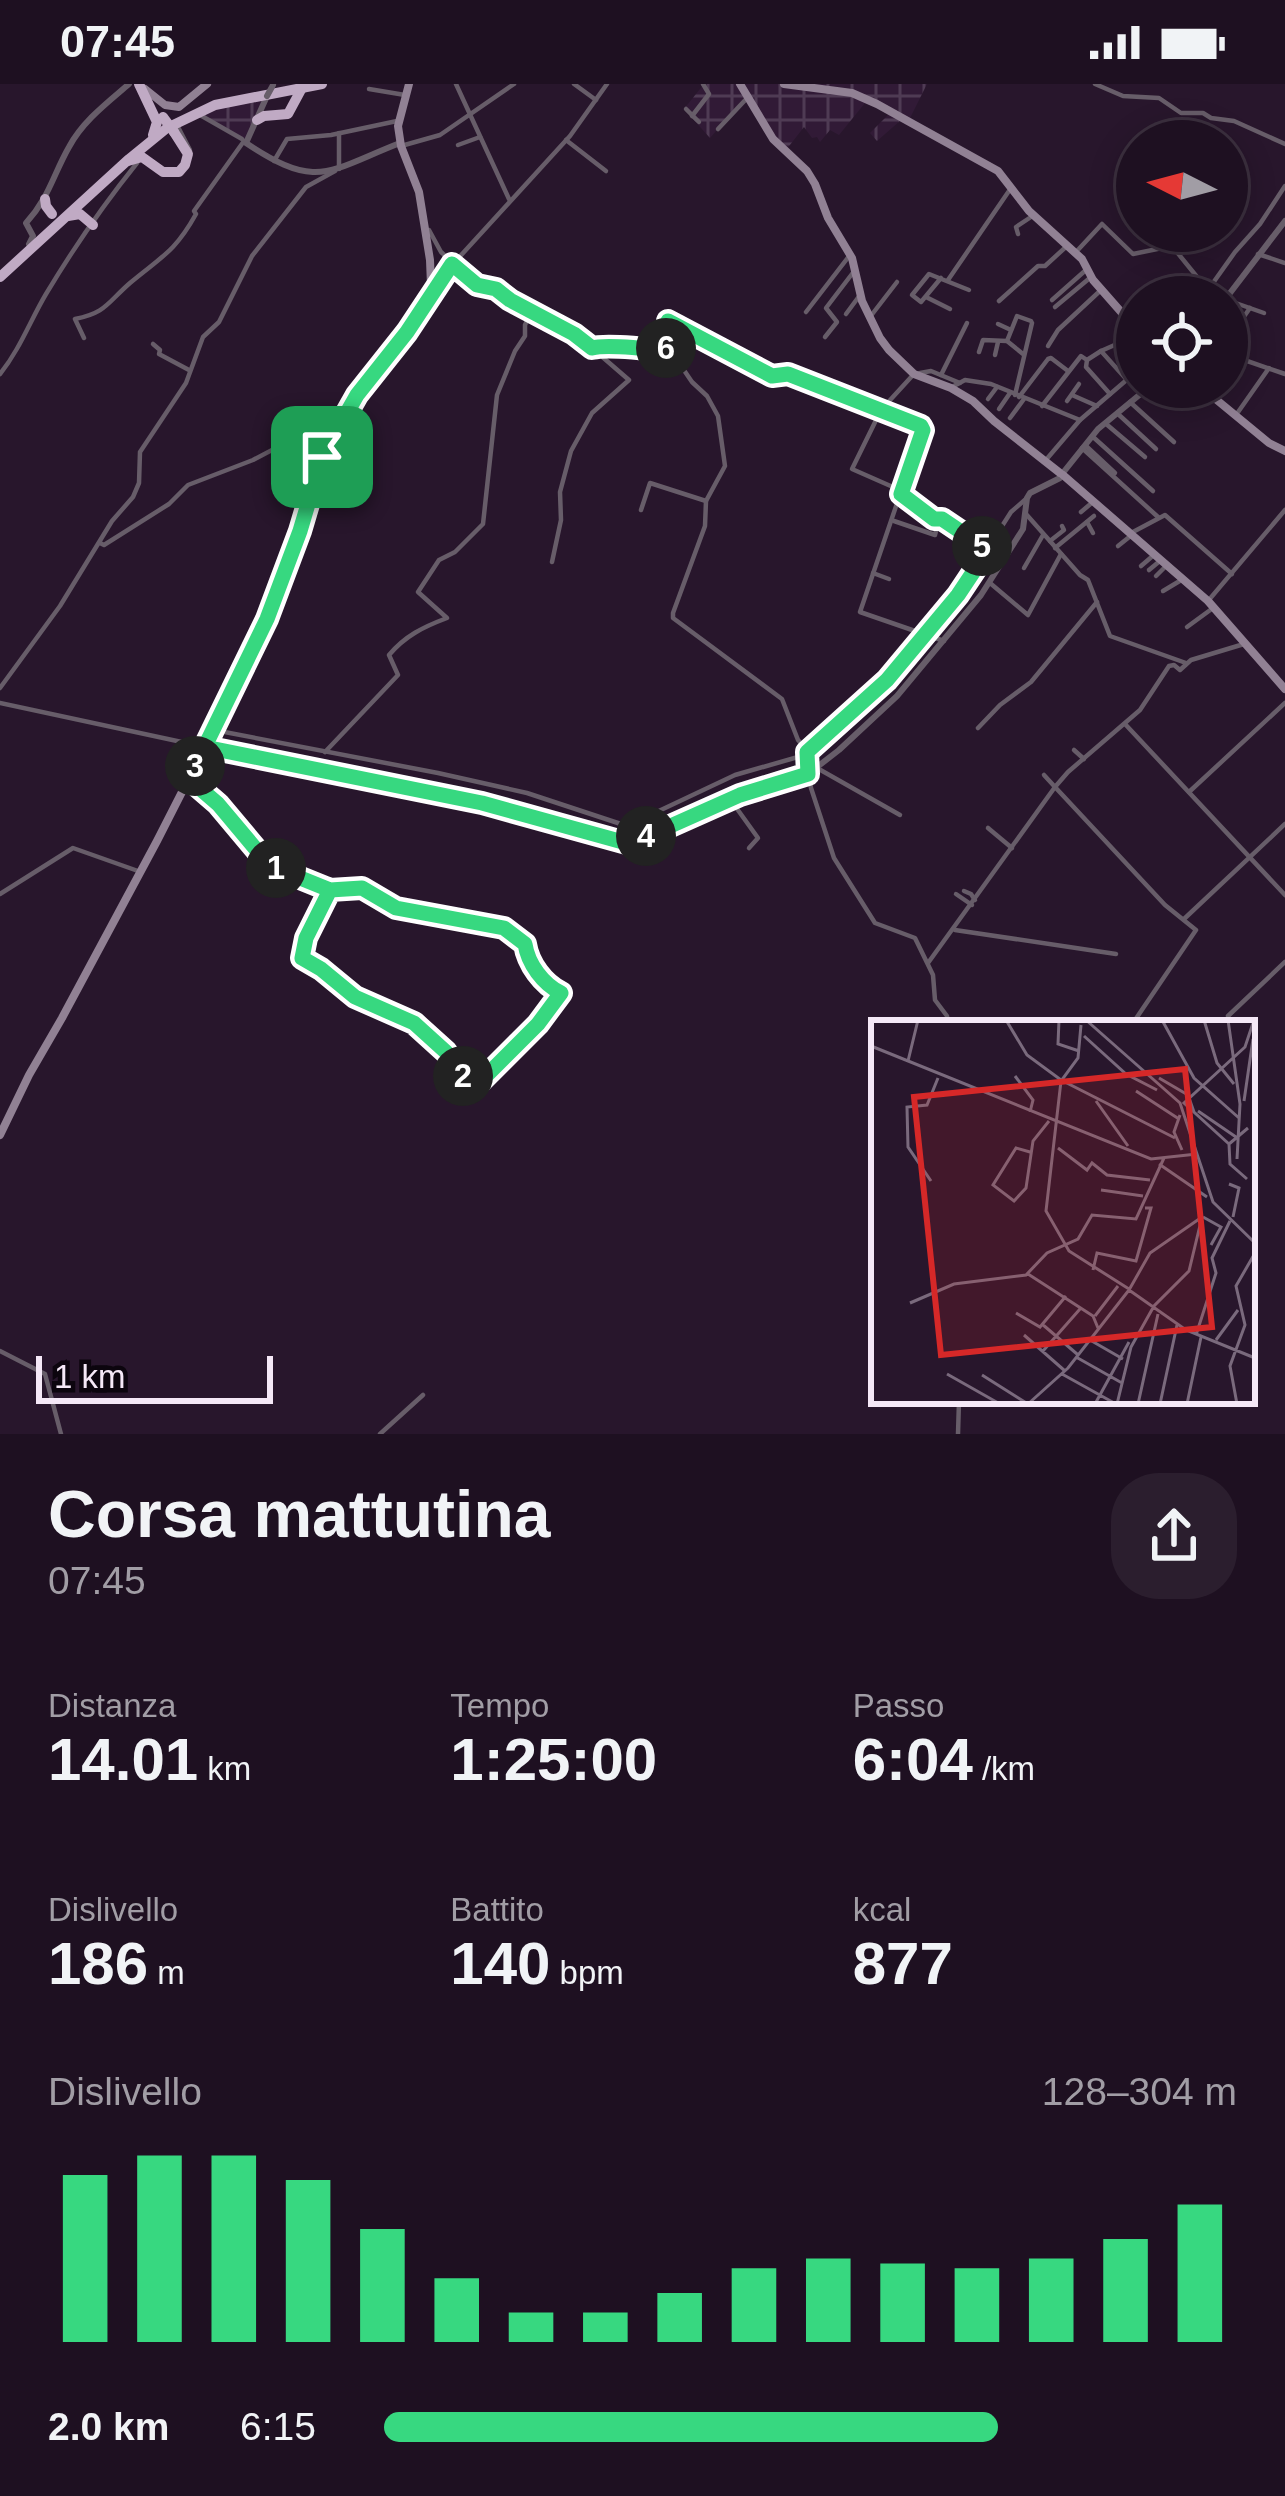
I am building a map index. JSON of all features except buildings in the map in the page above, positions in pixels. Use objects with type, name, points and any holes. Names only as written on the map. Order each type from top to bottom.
[{"type":"highway","points":[[0,273],[133,158],[142,157],[166,173],[184,168],[188,154],[139,84]]},
{"type":"highway","points":[[139,84],[157,122],[152,142]]},
{"type":"highway","points":[[47,209],[62,214],[170,125],[206,108],[322,84]]},
{"type":"highway","points":[[264,109],[290,88]]},
{"type":"highway","points":[[109,177],[170,125],[212,104],[288,114],[294,106],[290,88]]},
{"type":"highway","points":[[150,161],[150,144],[187,104],[194,108],[244,94],[264,109]]},
{"type":"highway","points":[[81,200],[81,211],[90,223]]},
{"type":"highway","points":[[47,209],[77,213],[90,223]]},
{"type":"highway","points":[[41,235],[50,225],[47,209]]},
{"type":"highway","points":[[0,273],[47,209]]},
{"type":"main road","points":[[139,84],[165,105],[179,107],[207,84]]},
{"type":"main road","points":[[0,1135],[214,730],[275,599],[322,457],[352,404],[427,301],[432,273],[424,220],[396,123],[409,84]]},
{"type":"main road","points":[[740,84],[773,140],[807,171],[850,255],[860,295],[889,350],[915,375],[958,386],[1094,501],[1106,518],[1132,534],[1210,604],[1285,688]]},
{"type":"main road","points":[[784,84],[837,87],[998,171],[1034,215],[1072,249],[1116,309]]},
{"type":"main road","points":[[1226,408],[1285,451]]},
{"type":"street","points":[[0,273],[30,243],[33,236],[26,223],[47,209],[63,158],[79,132],[129,84]]},
{"type":"street","points":[[457,84],[510,200]]},
{"type":"street","points":[[1,684],[136,492],[140,452],[186,383],[203,338],[219,322],[252,256],[306,187],[338,169],[440,135],[514,84]]},
{"type":"street","points":[[574,84],[596,100]]},
{"type":"street","points":[[427,301],[452,264],[566,140],[607,84]]},
{"type":"street","points":[[699,122],[689,112],[709,94],[703,84]]},
{"type":"street","points":[[1095,84],[1124,96],[1159,98],[1180,112],[1234,121],[1285,144]]},
{"type":"street","points":[[370,89],[405,95]]},
{"type":"street","points":[[718,129],[749,96]]},
{"type":"street","points":[[0,374],[16,355],[90,223],[136,164],[147,163],[155,172],[176,176],[186,169],[189,146],[170,125],[227,104]]},
{"type":"street","points":[[84,338],[74,320],[100,312],[169,254],[264,109]]},
{"type":"street","points":[[199,114],[298,171],[338,169]]},
{"type":"street","points":[[274,161],[287,139],[396,123]]},
{"type":"street","points":[[338,169],[339,133]]},
{"type":"street","points":[[458,145],[480,136]]},
{"type":"street","points":[[566,140],[606,171]]},
{"type":"street","points":[[1218,276],[1285,186]]},
{"type":"street","points":[[969,290],[944,279],[929,274],[912,295],[921,302],[944,279],[1011,188]]},
{"type":"street","points":[[1018,234],[1016,227],[1034,215]]},
{"type":"street","points":[[424,220],[434,243],[477,285],[496,289],[574,334],[629,380],[592,413],[571,452],[560,492],[561,520],[552,562]]},
{"type":"street","points":[[1242,276],[1285,221]]},
{"type":"street","points":[[999,301],[1038,266],[1072,249],[1102,224],[1116,238]]},
{"type":"street","points":[[1258,254],[1285,263]]},
{"type":"street","points":[[806,312],[850,255]]},
{"type":"street","points":[[825,337],[837,322],[826,308],[855,270]]},
{"type":"street","points":[[1053,303],[1089,273]]},
{"type":"street","points":[[870,317],[896,282]]},
{"type":"street","points":[[1048,346],[1058,330],[1101,290]]},
{"type":"street","points":[[845,314],[860,295]]},
{"type":"street","points":[[926,297],[950,309]]},
{"type":"street","points":[[1248,311],[1264,313]]},
{"type":"street","points":[[325,752],[398,675],[389,652],[410,634],[447,618],[418,592],[439,560],[483,524],[497,395],[531,312]]},
{"type":"street","points":[[1007,341],[1017,316],[1043,325]]},
{"type":"street","points":[[666,351],[668,321],[772,376],[788,374],[921,426],[861,613],[944,641]]},
{"type":"street","points":[[1010,418],[1032,322]]},
{"type":"street","points":[[942,380],[968,323]]},
{"type":"street","points":[[998,324],[1011,331]]},
{"type":"street","points":[[979,352],[983,340],[1007,341],[1023,354]]},
{"type":"street","points":[[994,356],[998,342]]},
{"type":"street","points":[[153,344],[159,354],[189,370]]},
{"type":"street","points":[[1111,394],[1086,367],[1087,360],[1116,344]]},
{"type":"street","points":[[592,348],[602,345],[673,354],[718,416],[725,466],[706,501],[705,526],[674,618],[782,699],[807,752],[808,774],[828,843],[867,914],[882,928],[915,938],[928,957],[935,1000],[948,1020]]},
{"type":"street","points":[[1101,350],[1116,367]]},
{"type":"street","points":[[1042,406],[1081,356],[1087,360]]},
{"type":"street","points":[[999,409],[1017,396],[1048,359],[1068,371]]},
{"type":"street","points":[[1248,362],[1285,374]]},
{"type":"street","points":[[1236,416],[1269,368]]},
{"type":"street","points":[[915,375],[881,410],[852,469],[901,492],[934,519],[988,550]]},
{"type":"street","points":[[958,386],[965,380],[997,387],[1080,420]]},
{"type":"street","points":[[1079,384],[1069,398],[1096,406]]},
{"type":"street","points":[[988,399],[997,387]]},
{"type":"street","points":[[1045,460],[1080,420],[1116,390]]},
{"type":"street","points":[[100,543],[104,545],[169,504],[188,485],[253,460],[352,404]]},
{"type":"street","points":[[214,730],[527,794],[627,826],[735,775],[800,758],[887,680],[958,595],[1011,512],[1060,475],[1123,408]]},
{"type":"street","points":[[1137,408],[1174,442]]},
{"type":"street","points":[[1117,413],[1156,449]]},
{"type":"street","points":[[1106,423],[1144,457]]},
{"type":"street","points":[[1092,436],[1154,490]]},
{"type":"street","points":[[1083,447],[1115,473]]},
{"type":"street","points":[[1083,447],[1160,518]]},
{"type":"street","points":[[641,510],[650,483],[706,501]]},
{"type":"street","points":[[0,703],[482,803],[630,844],[817,768],[897,696],[990,583],[1023,529],[1027,498]]},
{"type":"street","points":[[1081,512],[1094,501]]},
{"type":"street","points":[[1187,627],[1285,510]]},
{"type":"street","points":[[1026,514],[1088,580],[1112,638],[1188,660],[1245,644]]},
{"type":"street","points":[[1118,546],[1166,515],[1232,574]]},
{"type":"street","points":[[1055,548],[1094,516]]},
{"type":"street","points":[[891,520],[935,535],[939,519]]},
{"type":"street","points":[[990,583],[1028,615],[1062,526]]},
{"type":"street","points":[[1078,532],[1093,532]]},
{"type":"street","points":[[1024,568],[1043,535]]},
{"type":"street","points":[[1141,566],[1161,560]]},
{"type":"street","points":[[1149,570],[1161,560]]},
{"type":"street","points":[[1156,576],[1161,560]]},
{"type":"street","points":[[873,573],[889,578]]},
{"type":"street","points":[[1163,591],[1183,579]]},
{"type":"street","points":[[978,728],[1030,682],[1097,602]]},
{"type":"street","points":[[928,957],[947,940],[1014,839],[1078,757],[1135,717],[1168,666],[1180,670],[1188,660]]},
{"type":"street","points":[[1189,792],[1285,703]]},
{"type":"street","points":[[1117,726],[1120,715]]},
{"type":"street","points":[[1117,726],[1189,792],[1285,895]]},
{"type":"street","points":[[1061,766],[1068,772]]},
{"type":"street","points":[[817,768],[900,815]]},
{"type":"street","points":[[1044,775],[1049,791],[1196,933],[1135,1020]]},
{"type":"street","points":[[189,779],[278,869],[330,890],[362,888],[396,908],[504,928],[525,944],[527,957],[542,979],[561,993],[538,1024],[474,1088],[446,1052],[414,1023],[355,997],[302,958],[306,938],[330,890]]},
{"type":"street","points":[[730,800],[758,838],[749,848]]},
{"type":"street","points":[[1183,919],[1285,824]]},
{"type":"street","points":[[988,828],[1012,848]]},
{"type":"street","points":[[0,894],[74,848],[138,871],[145,862]]},
{"type":"street","points":[[964,891],[975,898]]},
{"type":"street","points":[[956,894],[975,898]]},
{"type":"street","points":[[957,924],[1116,954]]},
{"type":"street","points":[[939,935],[947,940]]},
{"type":"street","points":[[1228,1016],[1285,962]]},
{"type":"street","points":[[0,1351],[45,1374],[62,1434]]},
{"type":"street","points":[[380,1434],[423,1395]]},
{"type":"street","points":[[958,1434],[959,1404]]},
{"type":"shaded area","points":[[704,84],[738,84],[747,95],[710,138],[684,109]]},
{"type":"shaded area","points":[[743,84],[927,84],[907,124],[901,120],[877,141],[870,133],[890,113],[865,103],[839,135],[830,130],[820,142],[804,127],[786,150]]},
{"type":"shaded area","points":[[265,98],[246,139],[203,117],[204,113]]},
{"type":"route","points":[[322,457],[267,619],[189,779],[218,804],[278,869],[330,890],[362,888],[396,908],[504,928],[525,944],[527,957],[542,979],[561,993],[538,1024],[474,1088],[446,1052],[414,1023],[355,997],[302,958],[306,938],[330,890],[278,869],[265,860],[218,804],[189,779],[205,747],[482,803],[630,844],[740,795],[808,774],[807,752],[887,680],[958,595],[988,550],[901,494],[921,426],[788,374],[772,376],[668,321],[666,351],[592,348],[496,289],[477,285],[452,264],[357,395],[322,457]]}]
